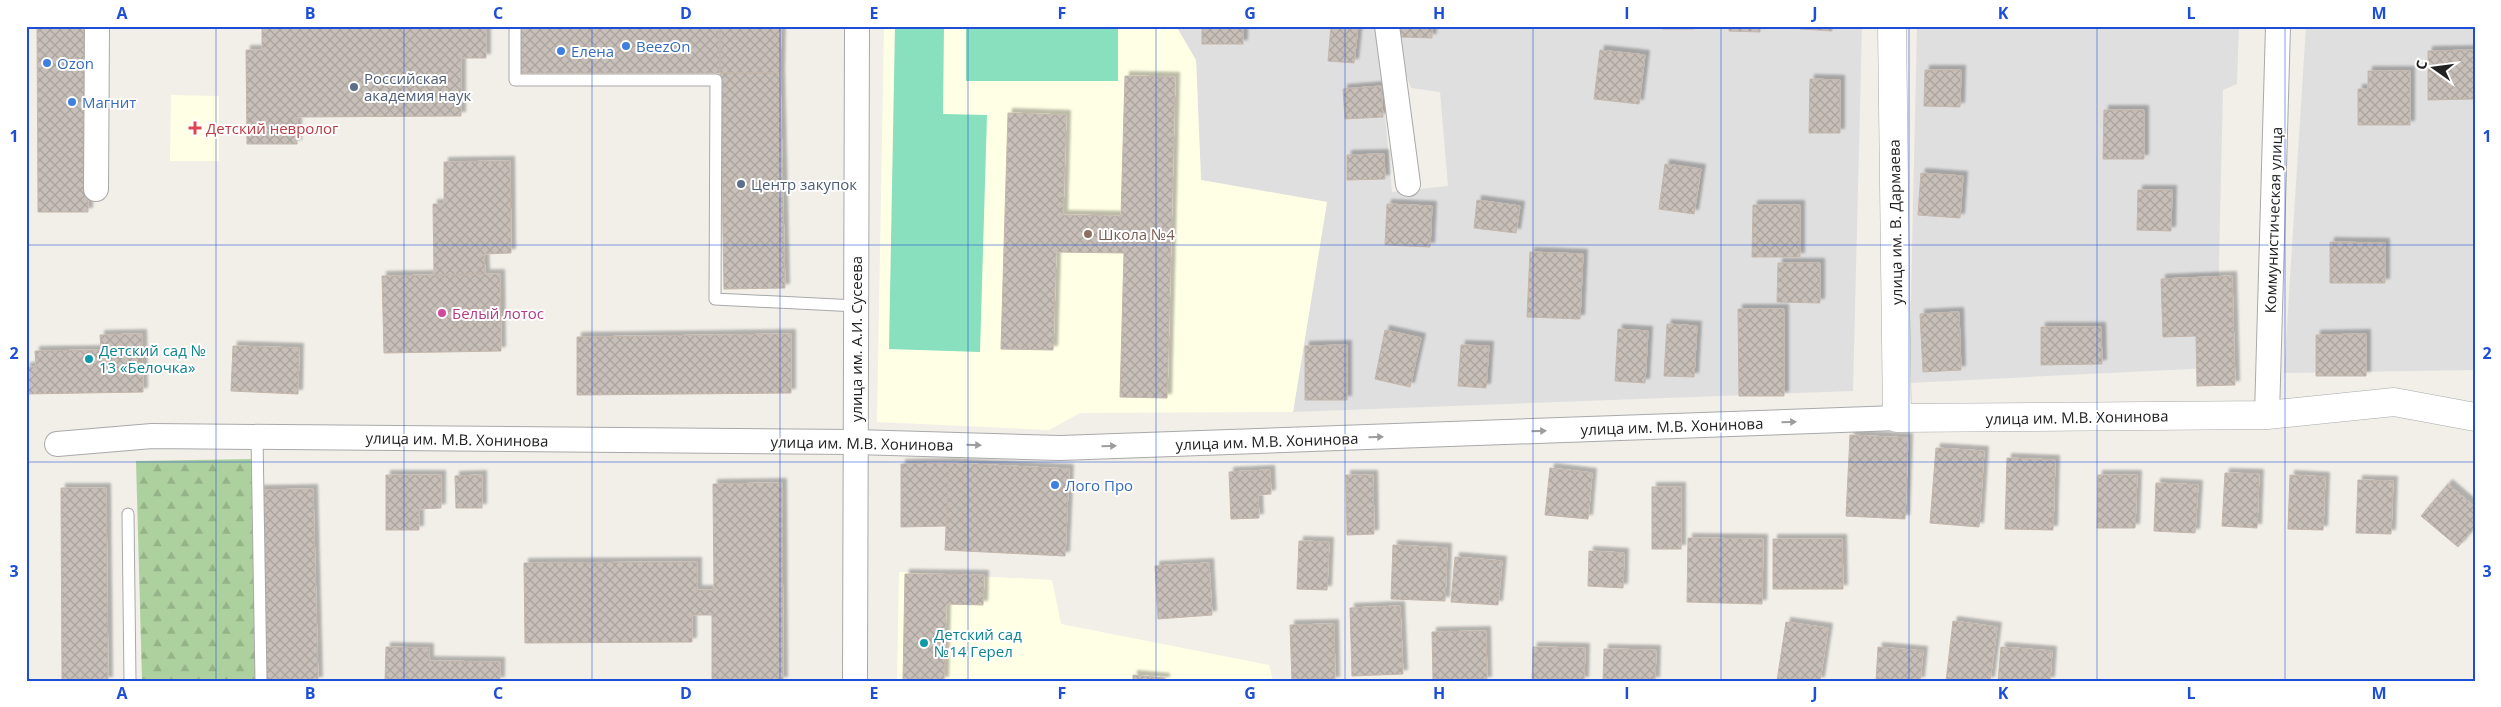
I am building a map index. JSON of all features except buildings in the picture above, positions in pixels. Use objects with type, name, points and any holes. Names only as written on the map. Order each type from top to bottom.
[{"type":"street","points":[[96,189],[97,26]]},
{"type":"street","name":"улица им. А.И. Сусеева","points":[[855,681],[857,26]]},
{"type":"street","points":[[1387,26],[1408,184]]},
{"type":"street","name":"улица им. В. Дармаева","points":[[1892,26],[1897,418]]},
{"type":"street","name":"Коммунистическая улица","points":[[2267,415],[2278,26]]},
{"type":"street","name":"улица им. М.В. Хонинова","points":[[57,444],[152,436],[855,442],[1060,448],[1897,418],[2267,415],[2394,402],[2475,418]]},
{"type":"lane","points":[[515,26],[515,80],[716,80],[715,298],[856,306]]},
{"type":"lane","points":[[257,437],[261,681]]},
{"type":"lane","points":[[128,514],[130,681]]},
{"type":"shaded area","points":[[884,26],[1176,26],[1196,60],[1201,180],[1327,202],[1293,412],[1080,413],[1049,430],[877,422]]},
{"type":"shaded area","points":[[1176,26],[1377,26],[1392,192],[1448,186],[1440,92],[1411,88],[1398,51],[1398,26],[1862,26],[1853,391],[1293,412],[1327,202],[1201,180],[1196,61]]},
{"type":"shaded area","points":[[1917,26],[2239,26],[2237,84],[2223,90],[2217,345],[2210,368],[1909,383]]},
{"type":"shaded area","points":[[2306,26],[2475,26],[2475,370],[2284,373]]},
{"type":"shaded area","name":"Детский невролог","points":[[171,95],[219,96],[219,161],[170,161]]},
{"type":"shaded area","points":[[899,572],[1052,580],[1061,624],[1269,665],[1273,681],[897,681]]},
{"type":"green space","points":[[895,26],[944,26],[943,114],[987,115],[980,352],[889,349]]},
{"type":"green space","points":[[966,26],[1118,26],[1118,81],[966,81]]},
{"type":"green space","points":[[254,459],[259,681],[142,681],[136,461]]},
{"type":"place","name":"BeezOn","points":[[626,46]]},
{"type":"place","name":"Елена","points":[[561,51]]},
{"type":"place","name":"Ozon","points":[[47,63]]},
{"type":"place","name":"Российская академия наук","points":[[354,87]]},
{"type":"place","name":"Магнит","points":[[72,102]]},
{"type":"place","name":"Детский невролог","points":[[195,128]]},
{"type":"place","name":"Центр закупок","points":[[741,184]]},
{"type":"place","name":"Школа №4","points":[[1088,234]]},
{"type":"place","name":"Белый лотос","points":[[442,313]]},
{"type":"place","name":"Детский сад № 13 «Белочка»","points":[[89,359]]},
{"type":"place","name":"Лого Про","points":[[1055,485]]},
{"type":"place","name":"Детский сад №14 Герел","points":[[924,643]]}]
